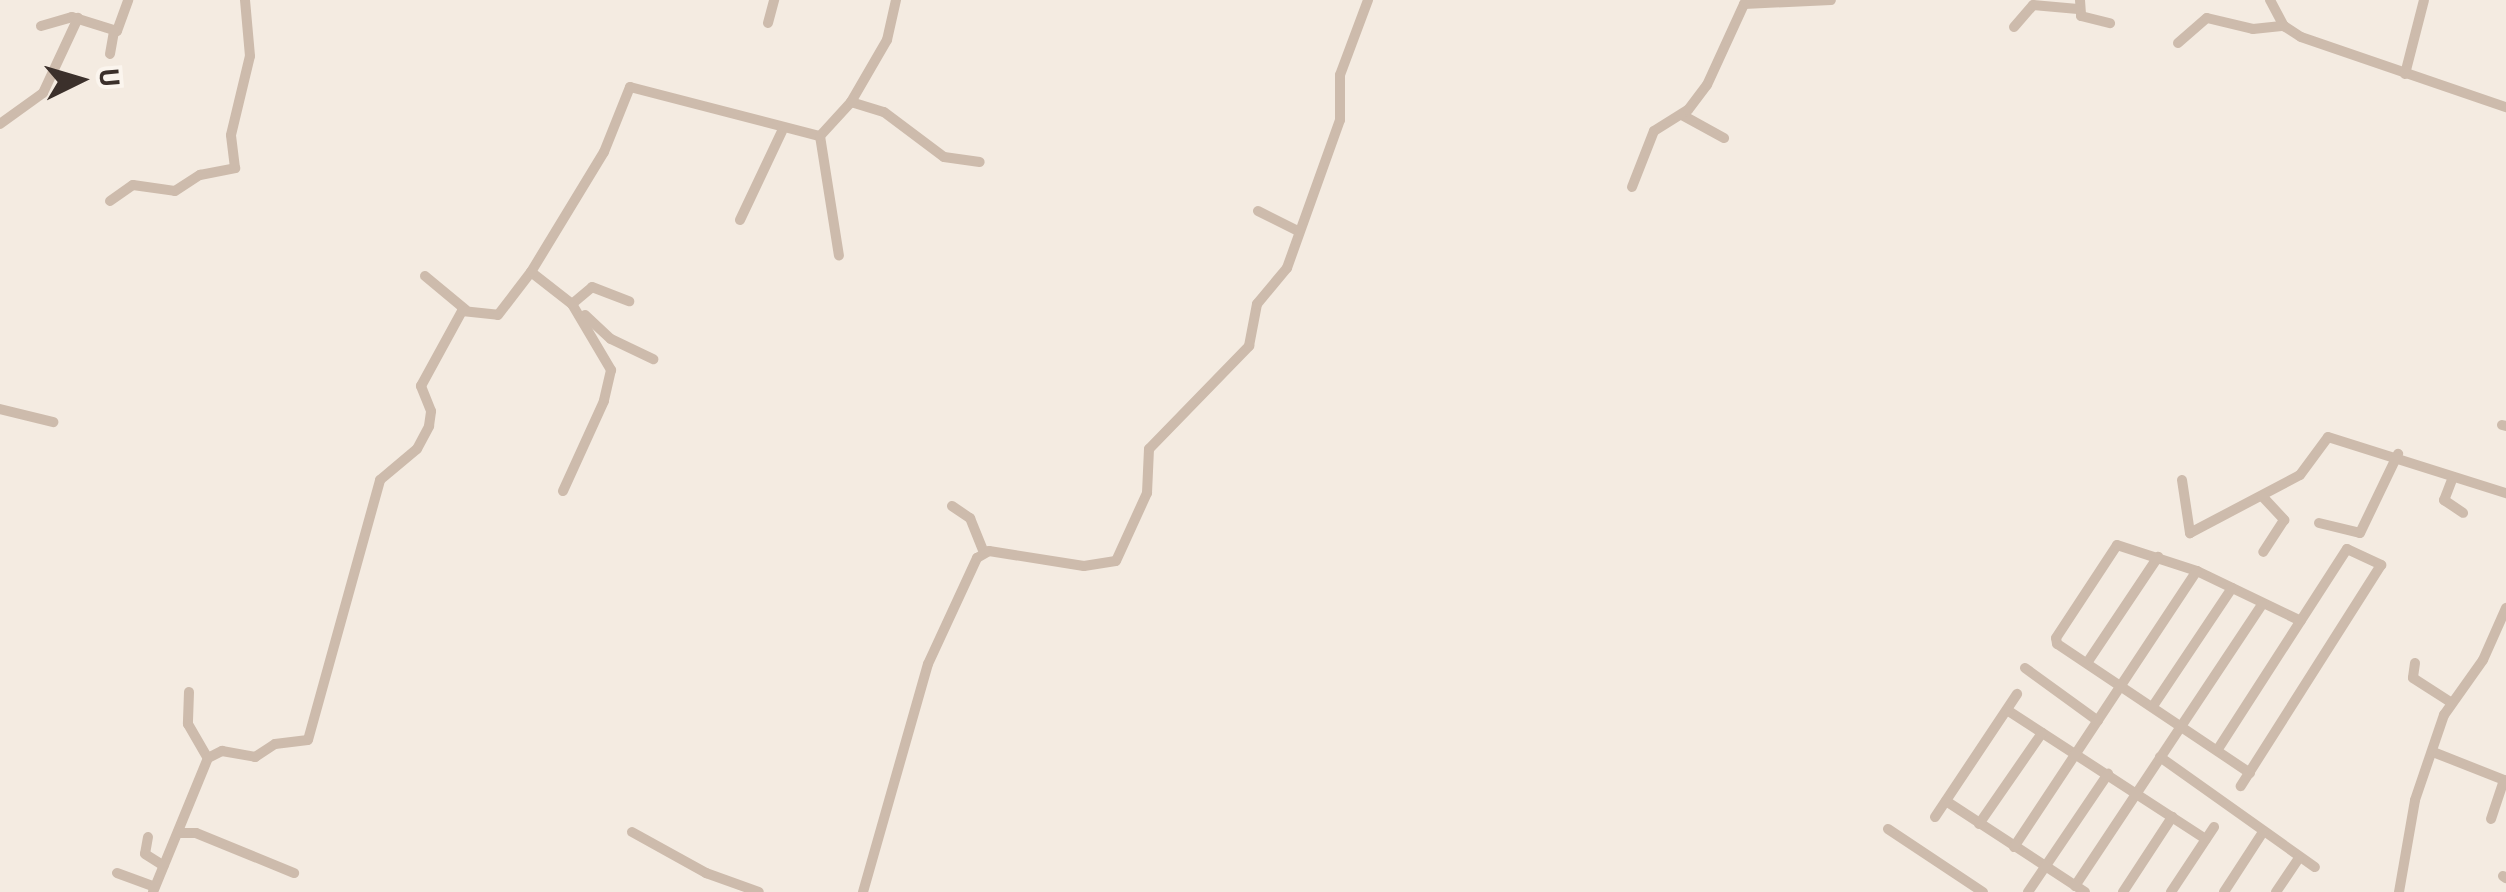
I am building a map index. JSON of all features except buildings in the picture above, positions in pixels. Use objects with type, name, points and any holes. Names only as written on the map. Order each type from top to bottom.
[{"type":"street","points":[[110,54],[114,31],[128,0]]},
{"type":"street","points":[[110,201],[133,186],[175,191],[200,175],[233,171],[231,134],[250,56],[245,0]]},
{"type":"street","points":[[768,24],[774,0]]},
{"type":"street","points":[[820,136],[851,102],[887,40],[896,0]]},
{"type":"street","points":[[984,552],[1096,566],[1121,556],[1148,493],[1149,449],[1249,346],[1258,304],[1287,268],[1340,120],[1340,75],[1368,0]]},
{"type":"street","points":[[1632,188],[1654,132],[1682,116],[1712,77],[1744,4],[1830,0]]},
{"type":"street","points":[[2270,0],[2284,26]]},
{"type":"street","points":[[2405,74],[2424,0]]},
{"type":"street","points":[[2014,27],[2033,5],[2079,4],[2081,16],[2110,23]]},
{"type":"street","points":[[41,26],[78,18],[114,31]]},
{"type":"street","points":[[0,124],[43,93],[78,18]]},
{"type":"street","points":[[2178,43],[2206,18],[2253,29],[2284,26],[2405,74],[2506,107]]},
{"type":"street","points":[[425,276],[466,310],[498,315],[531,272],[604,152],[633,85],[782,131],[820,136]]},
{"type":"street","points":[[851,102],[884,112],[944,158],[980,162]]},
{"type":"street","points":[[1682,116],[1724,138]]},
{"type":"street","points":[[740,220],[782,131]]},
{"type":"street","points":[[820,136],[838,256]]},
{"type":"street","points":[[1258,210],[1298,231]]},
{"type":"street","points":[[531,272],[611,340],[653,359]]},
{"type":"street","points":[[574,306],[592,287],[629,301]]},
{"type":"street","points":[[563,491],[610,380],[607,354],[574,306]]},
{"type":"street","points":[[116,873],[154,889],[208,758],[219,751],[255,757],[275,744],[308,740],[380,480],[418,447],[432,414],[422,386],[466,310]]},
{"type":"street","points":[[0,409],[53,422]]},
{"type":"street","points":[[2182,480],[2190,533],[2300,474],[2328,437],[2398,454],[2506,493]]},
{"type":"street","points":[[2318,523],[2360,533],[2398,454]]},
{"type":"street","points":[[2453,477],[2444,500],[2463,513]]},
{"type":"street","points":[[2262,496],[2284,520],[2262,552]]},
{"type":"street","points":[[952,506],[970,518],[984,552]]},
{"type":"street","points":[[2250,772],[2055,640],[2117,544],[2197,571],[2301,621]]},
{"type":"street","points":[[2218,750],[2347,549],[2368,556],[2382,571],[2242,786]]},
{"type":"street","points":[[863,892],[928,664],[946,616],[984,552]]},
{"type":"street","points":[[2087,663],[2158,557]]},
{"type":"street","points":[[2014,847],[2197,571]]},
{"type":"street","points":[[2152,706],[2232,588]]},
{"type":"street","points":[[1946,801],[2080,889],[2136,792],[2262,605]]},
{"type":"street","points":[[2399,892],[2412,810],[2432,752],[2452,703],[2506,609]]},
{"type":"street","points":[[2415,663],[2413,678],[2452,703]]},
{"type":"street","points":[[2025,668],[2098,721]]},
{"type":"street","points":[[189,692],[188,724],[208,758]]},
{"type":"street","points":[[1935,817],[2018,694]]},
{"type":"street","points":[[2008,710],[2206,839]]},
{"type":"street","points":[[1979,824],[2042,733]]},
{"type":"street","points":[[2432,752],[2504,780],[2491,818]]},
{"type":"street","points":[[2160,757],[2316,867]]},
{"type":"street","points":[[2028,892],[2108,774]]},
{"type":"street","points":[[2123,892],[2172,816]]},
{"type":"street","points":[[2171,892],[2214,828]]},
{"type":"street","points":[[1888,829],[1983,892]]},
{"type":"street","points":[[179,833],[196,832],[294,873]]},
{"type":"street","points":[[632,832],[706,873],[759,892]]},
{"type":"street","points":[[2224,892],[2263,832]]},
{"type":"street","points":[[148,837],[145,854],[164,866]]},
{"type":"street","points":[[2276,892],[2299,858]]}]
